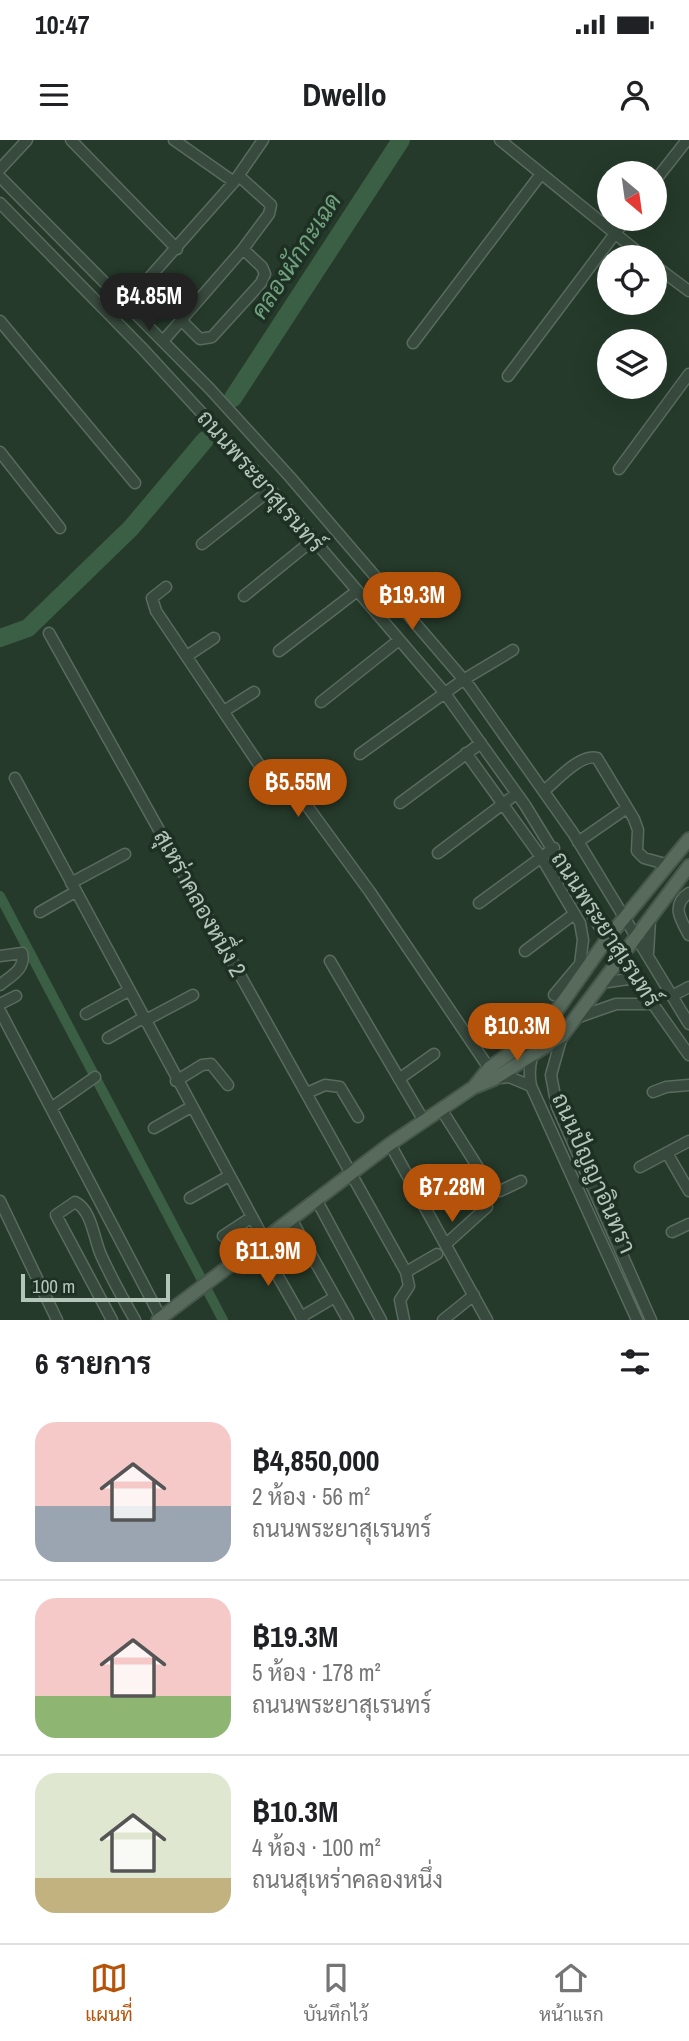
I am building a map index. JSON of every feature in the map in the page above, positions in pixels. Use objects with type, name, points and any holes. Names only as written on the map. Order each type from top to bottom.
[{"type":"main road","name":"ถนนปัญญาอินทรา","points":[[546,1026],[607,939],[626,920],[689,839]]},
{"type":"main road","name":"ถนนปัญญาอินทรา","points":[[562,1036],[689,866]]},
{"type":"main road","points":[[160,1319],[352,1172],[474,1087],[546,1026],[559,1030],[562,1036],[531,1055],[491,1074]]},
{"type":"street","points":[[0,169],[27,140]]},
{"type":"street","points":[[71,140],[177,248]]},
{"type":"street","points":[[164,340],[243,249],[269,214],[271,205],[236,179],[174,140]]},
{"type":"street","points":[[127,304],[236,179],[263,140]]},
{"type":"street","points":[[499,140],[628,245]]},
{"type":"street","points":[[667,165],[687,140]]},
{"type":"street","points":[[413,343],[541,174]]},
{"type":"street","name":"ถนนพระยาสุเรนทร์","points":[[0,177],[164,340],[290,477],[463,680],[545,790],[689,1024]]},
{"type":"street","name":"ถนนพระยาสุเรนทร์","points":[[0,203],[142,348],[270,490],[444,692],[554,849],[607,939],[689,1055]]},
{"type":"street","points":[[508,376],[616,231]]},
{"type":"street","points":[[181,320],[200,339],[206,340],[261,282],[265,274],[262,267],[243,249]]},
{"type":"street","points":[[667,275],[689,291]]},
{"type":"street","points":[[0,321],[135,483]]},
{"type":"street","points":[[619,469],[689,374]]},
{"type":"street","points":[[0,452],[60,528]]},
{"type":"street","points":[[202,544],[270,490]]},
{"type":"street","points":[[244,596],[313,540]]},
{"type":"street","points":[[166,587],[155,594],[152,604],[262,769],[281,773],[298,793],[370,892],[491,1074],[509,1077],[531,1086]]},
{"type":"street","points":[[279,651],[356,591]]},
{"type":"street","name":"สุเหร่าคลองหนึ่ง 2","points":[[49,633],[406,1272]]},
{"type":"street","points":[[187,656],[214,638]]},
{"type":"street","points":[[321,702],[399,640]]},
{"type":"street","points":[[360,754],[444,692],[513,650]]},
{"type":"street","points":[[224,710],[254,692]]},
{"type":"street","points":[[400,803],[481,743]]},
{"type":"street","points":[[466,753],[541,857],[582,932],[580,964],[554,995]]},
{"type":"street","points":[[545,790],[580,762],[594,756],[638,830],[637,851],[644,858],[669,865]]},
{"type":"street","points":[[15,778],[176,1081],[252,1217],[302,1318],[335,1297]]},
{"type":"street","points":[[438,853],[516,793]]},
{"type":"street","points":[[578,842],[627,808]]},
{"type":"street","points":[[479,903],[554,849]]},
{"type":"street","points":[[40,912],[125,853]]},
{"type":"street","points":[[689,893],[680,903],[678,912],[689,934]]},
{"type":"street","points":[[610,895],[639,904]]},
{"type":"street","points":[[525,951],[574,914]]},
{"type":"street","points":[[649,960],[647,935],[650,919]]},
{"type":"street","points":[[0,956],[11,952],[22,953],[24,958],[20,968],[0,985]]},
{"type":"street","points":[[330,961],[424,1121]]},
{"type":"street","points":[[599,983],[635,978]]},
{"type":"street","points":[[672,996],[689,987]]},
{"type":"street","points":[[86,1014],[128,991]]},
{"type":"street","points":[[108,1038],[192,995]]},
{"type":"street","points":[[0,1004],[16,996]]},
{"type":"street","points":[[574,1019],[616,1004],[654,1004]]},
{"type":"street","points":[[0,1011],[3,1025],[51,1108],[160,1319]]},
{"type":"street","name":"ถนนปัญญาอินทรา","points":[[546,1026],[531,1055],[531,1086],[637,1320]]},
{"type":"street","name":"ถนนปัญญาอินทรา","points":[[562,1036],[551,1074],[557,1107],[651,1320]]},
{"type":"street","points":[[399,1079],[434,1054]]},
{"type":"street","points":[[176,1081],[207,1064],[228,1085]]},
{"type":"street","points":[[51,1108],[95,1077]]},
{"type":"street","points":[[307,1093],[325,1085],[340,1087],[358,1117]]},
{"type":"street","points":[[653,1092],[666,1087],[689,1085]]},
{"type":"street","points":[[154,1129],[191,1107]]},
{"type":"street","points":[[441,1109],[491,1188],[500,1191],[521,1181]]},
{"type":"street","points":[[640,1167],[689,1141]]},
{"type":"street","points":[[390,1144],[487,1320]]},
{"type":"street","points":[[667,1153],[689,1191]]},
{"type":"street","points":[[190,1198],[229,1176]]},
{"type":"street","points":[[316,1199],[381,1320]]},
{"type":"street","points":[[0,1201],[57,1320]]},
{"type":"street","points":[[75,1202],[86,1215],[98,1247],[133,1316],[115,1320],[80,1255],[57,1215],[75,1202]]},
{"type":"street","points":[[446,1244],[487,1206]]},
{"type":"street","points":[[223,1236],[252,1217]]},
{"type":"street","points":[[291,1219],[348,1320]]},
{"type":"street","points":[[672,1232],[689,1224]]},
{"type":"street","points":[[80,1255],[98,1247]]},
{"type":"street","points":[[404,1320],[400,1300],[409,1286],[406,1272],[437,1254]]},
{"type":"street","points":[[443,1320],[474,1295]]},
{"type":"waterway","name":"คลองผักกะเฉด","points":[[233,398],[401,140]]},
{"type":"waterway","name":"คลองผักกะเฉด","points":[[0,638],[28,628],[131,528],[205,440]]},
{"type":"waterway","points":[[0,896],[223,1320]]}]
